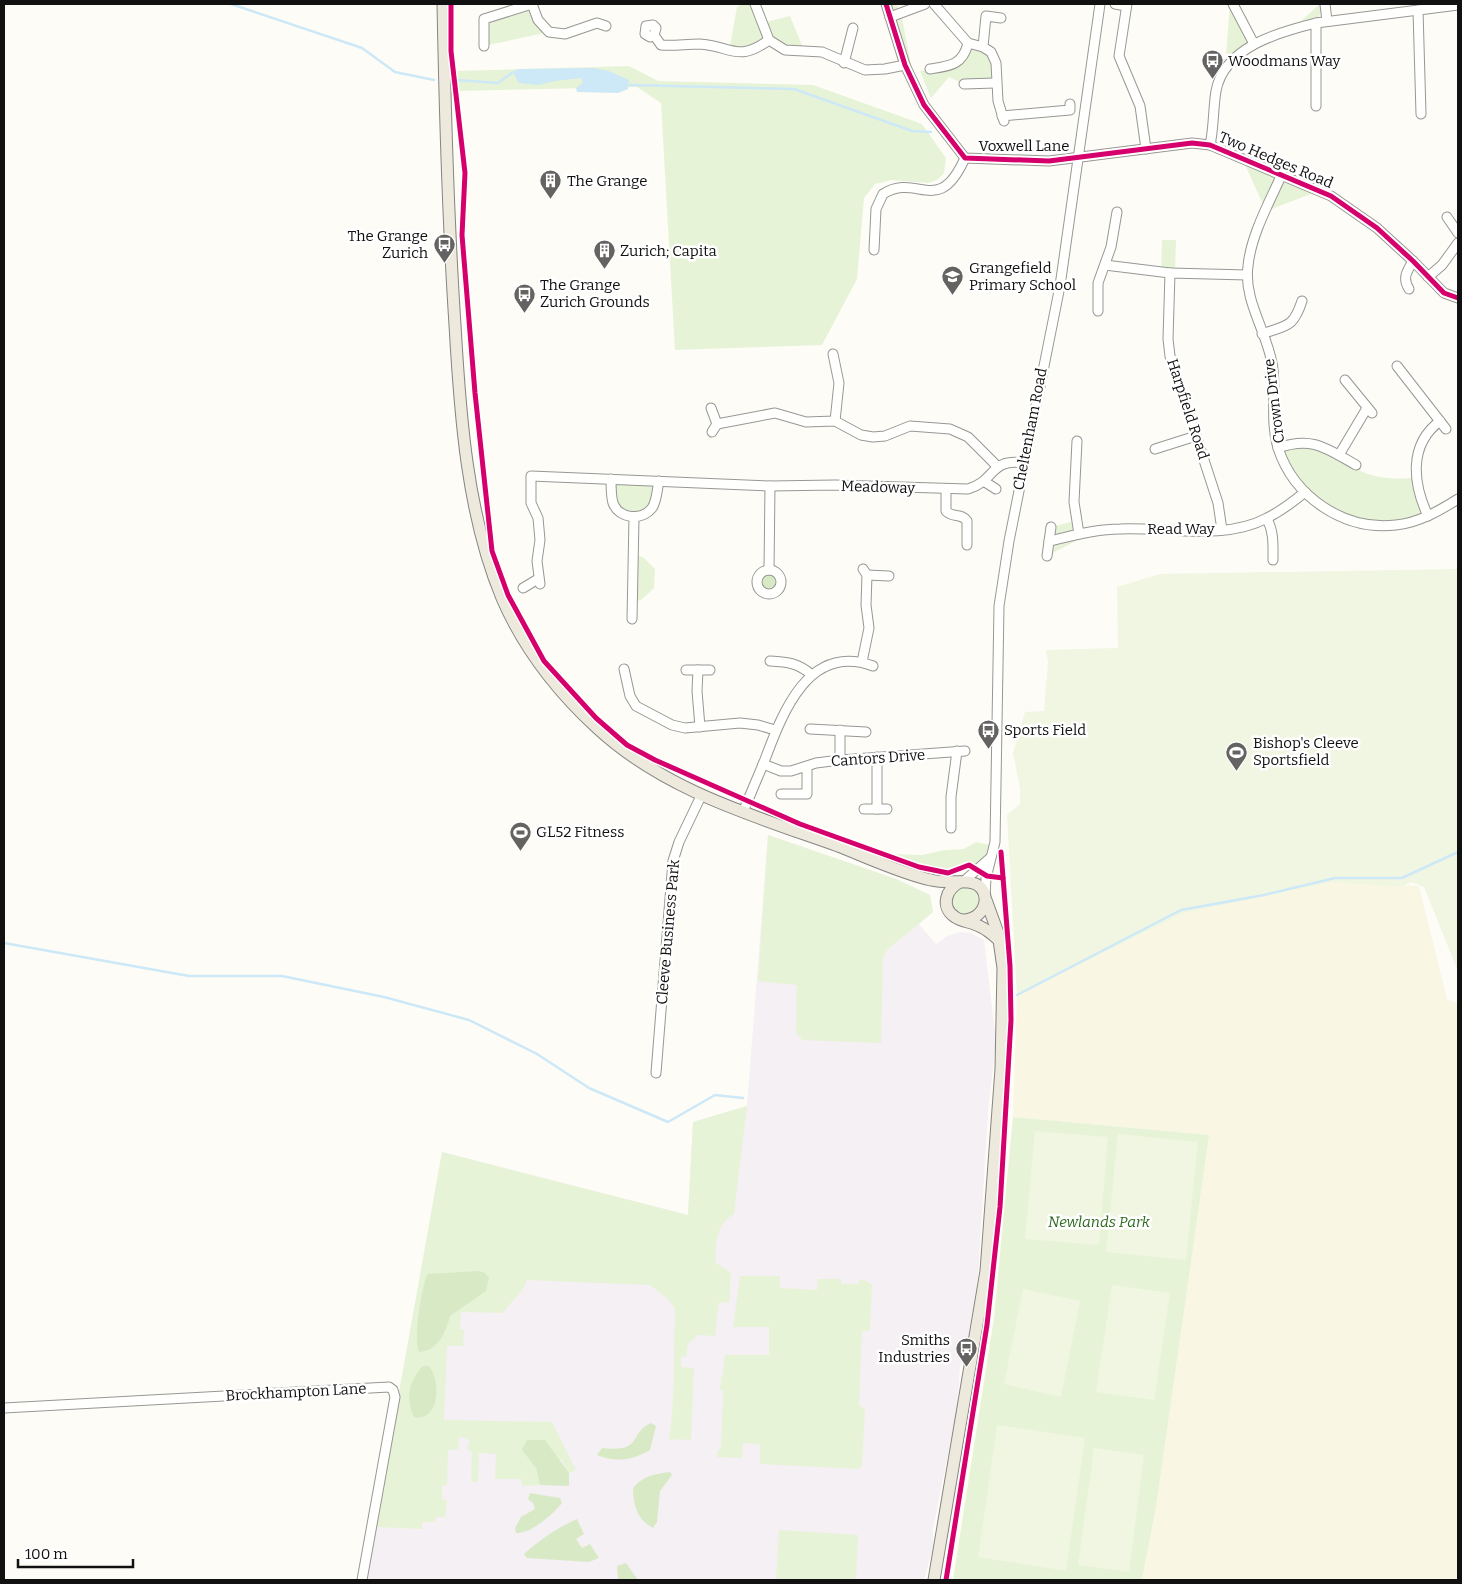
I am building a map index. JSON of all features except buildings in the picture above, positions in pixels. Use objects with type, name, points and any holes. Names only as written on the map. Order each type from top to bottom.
[{"type":"main road","points":[[444,4],[447,174],[459,395],[481,533],[502,598],[530,651],[563,694],[597,728],[636,758],[701,796],[930,880],[977,885],[985,898],[1000,941],[1003,968],[1001,1069],[986,1270],[934,1580]]},
{"type":"main road","points":[[930,880],[946,902],[950,913],[982,927],[1000,941]]},
{"type":"main road","points":[[946,902],[950,889],[962,882]]},
{"type":"main road","points":[[963,920],[977,917],[984,907],[985,898]]},
{"type":"street","points":[[484,46],[484,19],[532,4],[538,20],[549,32],[564,34],[597,23],[606,26]]},
{"type":"street","points":[[755,4],[768,40],[785,50],[822,52],[864,70],[886,69],[906,65]]},
{"type":"street","name":"Voxwell Lane","points":[[886,4],[906,65],[924,105],[965,158],[1049,161],[1079,159]]},
{"type":"street","points":[[890,17],[925,4]]},
{"type":"street","points":[[934,4],[968,43],[983,47],[991,52],[996,63],[998,75],[995,84],[1003,119],[1070,110],[1070,104]]},
{"type":"street","name":"Cheltenham Road","points":[[985,898],[995,837],[999,606],[1024,463],[1060,282],[1100,4]]},
{"type":"street","points":[[1115,4],[1127,5],[1119,56],[1140,106],[1146,149]]},
{"type":"street","points":[[1233,4],[1254,44]]},
{"type":"street","points":[[1325,4],[1327,21]]},
{"type":"street","points":[[1210,145],[1216,90],[1221,76],[1234,59],[1254,44],[1294,28],[1316,23],[1458,6]]},
{"type":"street","points":[[1418,10],[1421,114]]},
{"type":"street","points":[[983,47],[986,16],[1001,18]]},
{"type":"street","points":[[1316,23],[1316,106]]},
{"type":"street","points":[[844,63],[853,28]]},
{"type":"street","points":[[654,35],[661,44],[700,44],[737,52],[754,51],[768,40]]},
{"type":"street","points":[[930,69],[954,64],[962,60],[968,43]]},
{"type":"street","points":[[964,84],[995,84]]},
{"type":"street","name":"Two Hedges Road","points":[[1079,159],[1192,143],[1210,145],[1331,196],[1377,228],[1444,293],[1458,299]]},
{"type":"street","points":[[874,250],[876,209],[884,194],[898,188],[938,191],[957,176],[965,158]]},
{"type":"street","name":"Crown Drive","points":[[1282,174],[1251,251],[1247,275],[1250,296],[1273,368],[1272,417],[1278,448],[1289,471],[1304,492],[1335,514],[1364,524],[1397,525],[1428,516],[1458,499]]},
{"type":"street","points":[[1098,311],[1098,283],[1111,247],[1117,212]]},
{"type":"street","points":[[1447,217],[1458,233]]},
{"type":"street","points":[[1428,277],[1442,265],[1458,244]]},
{"type":"street","points":[[1409,289],[1405,282],[1406,273],[1413,261]]},
{"type":"street","points":[[1105,265],[1170,273],[1247,275]]},
{"type":"street","name":"Harpfield Road","points":[[1170,273],[1169,348],[1218,503],[1222,530]]},
{"type":"street","points":[[1262,334],[1289,325],[1296,317],[1302,301]]},
{"type":"street","points":[[833,354],[839,383],[835,421]]},
{"type":"street","points":[[1397,366],[1446,429]]},
{"type":"street","points":[[1339,455],[1370,411],[1345,380]]},
{"type":"street","points":[[710,408],[717,424]]},
{"type":"street","points":[[712,432],[717,424],[775,413],[806,422],[835,421],[856,433],[873,437],[885,436],[910,426],[955,430],[968,437],[998,466]]},
{"type":"street","points":[[1428,516],[1417,486],[1416,464],[1423,441],[1431,428],[1440,421]]},
{"type":"street","points":[[1155,449],[1196,436]]},
{"type":"street","points":[[1077,441],[1074,502],[1079,534]]},
{"type":"street","points":[[1278,448],[1292,443],[1310,442],[1356,465]]},
{"type":"street","points":[[996,489],[985,482],[998,466],[1010,461],[1024,463]]},
{"type":"street","name":"Meadoway","points":[[522,588],[539,582],[536,561],[540,540],[538,518],[531,503],[531,476],[770,486],[835,485],[946,489],[968,489],[985,482]]},
{"type":"street","points":[[611,479],[614,505],[622,513],[634,517],[644,514],[653,506],[659,481]]},
{"type":"street","points":[[768,570],[770,486]]},
{"type":"street","points":[[946,489],[946,509],[948,513],[963,516],[968,521],[967,545]]},
{"type":"street","name":"Read Way","points":[[1048,541],[1119,528],[1222,530],[1242,527],[1267,519],[1304,492]]},
{"type":"street","points":[[632,619],[634,517]]},
{"type":"street","points":[[1267,519],[1271,526],[1273,539],[1273,560]]},
{"type":"street","points":[[1047,556],[1051,527]]},
{"type":"street","points":[[862,662],[870,628],[866,605],[865,572],[889,576]]},
{"type":"street","points":[[743,812],[775,730],[790,701],[812,675],[835,663],[853,660],[873,666]]},
{"type":"street","points":[[770,661],[791,662],[802,666],[812,675]]},
{"type":"street","points":[[624,669],[631,699],[639,708],[672,725],[684,728],[740,723],[775,730]]},
{"type":"street","points":[[686,670],[710,670]]},
{"type":"street","points":[[698,670],[697,691],[700,727]]},
{"type":"street","points":[[810,729],[866,732]]},
{"type":"street","points":[[840,730],[840,760]]},
{"type":"street","name":"Cantors Drive","points":[[763,764],[786,771],[840,760],[921,756],[961,751],[951,797],[951,828]]},
{"type":"street","points":[[877,757],[877,809]]},
{"type":"street","points":[[781,794],[807,794],[807,767]]},
{"type":"street","name":"Cleeve Business Park","points":[[656,1074],[673,861],[679,842],[701,796]]},
{"type":"street","points":[[864,809],[887,809]]},
{"type":"street","points":[[962,882],[991,857]]},
{"type":"street","name":"Brockhampton Lane","points":[[4,1408],[389,1387],[393,1390],[395,1397],[362,1580]]},
{"type":"shaded area","points":[[768,835],[896,879],[930,895],[933,912],[919,924],[936,944],[947,936],[961,932],[971,933],[984,940],[996,1041],[988,1112],[978,1277],[968,1339],[960,1367],[957,1409],[933,1529],[933,1547],[924,1580],[366,1580],[442,1152],[688,1215],[693,1122],[747,1106]]},
{"type":"shaded area","points":[[1333,882],[1419,886],[1447,999],[1458,1003],[1458,1580],[1142,1580],[1156,1507],[1208,1135],[1013,1117],[1017,995],[1185,913]]},
{"type":"green space","points":[[532,4],[549,32],[484,46],[484,19]]},
{"type":"green space","points":[[742,4],[755,4],[762,23],[790,16],[804,50],[785,50],[769,40],[754,51],[729,51],[737,7]]},
{"type":"green space","points":[[886,4],[896,4],[901,13],[915,85]]},
{"type":"green space","points":[[1230,4],[1254,44],[1225,69]]},
{"type":"green space","points":[[1322,4],[1322,11],[1318,18],[1301,21]]},
{"type":"green space","points":[[968,43],[991,52],[995,83],[964,84],[949,77],[931,98],[920,71],[954,64]]},
{"type":"green space","points":[[629,66],[658,81],[813,85],[922,124],[946,158],[944,173],[937,180],[928,183],[892,180],[875,184],[864,198],[857,279],[822,345],[675,350],[661,103],[637,87],[457,91],[457,71]]},
{"type":"green space","points":[[1242,158],[1319,191],[1266,211]]},
{"type":"green space","points":[[1162,240],[1176,240],[1175,273],[1161,272]]},
{"type":"green space","points":[[1292,443],[1339,455],[1361,468],[1360,471],[1374,476],[1394,479],[1416,477],[1428,516],[1414,521],[1364,524],[1312,498],[1278,448]]},
{"type":"green space","points":[[611,479],[659,481],[655,503],[644,514],[619,511]]},
{"type":"green space","points":[[1075,521],[1079,534],[1093,532],[1047,556],[1051,527]]},
{"type":"green space","points":[[633,555],[643,557],[655,569],[654,588],[641,600],[632,602]]},
{"type":"green space","name":"Bishop's Cleeve Sportsfield","points":[[1458,569],[1458,971],[1424,887],[1411,882],[1400,887],[1333,882],[1185,913],[1017,995],[1007,815],[1020,804],[1020,788],[1013,753],[1025,712],[1044,711],[1048,662],[1046,650],[1118,648],[1117,587],[1160,574]]},
{"type":"green space","points":[[769,571],[777,574],[780,582],[777,590],[769,593],[761,590],[758,582],[761,574]]},
{"type":"green space","points":[[768,835],[896,879],[930,895],[933,912],[888,949],[883,957],[881,1043],[802,1040],[796,1032],[797,985],[758,981]]},
{"type":"green space","points":[[976,842],[990,845],[987,852],[977,864],[960,873],[939,874],[929,872],[886,857],[886,854],[922,855],[945,850],[964,849]]},
{"type":"green space","points":[[965,887],[975,891],[979,901],[975,911],[965,915],[955,911],[951,901],[955,891]]},
{"type":"green space","points":[[747,1106],[734,1214],[728,1218],[720,1229],[716,1249],[715,1262],[731,1273],[729,1302],[719,1303],[715,1336],[698,1335],[688,1344],[686,1357],[681,1357],[681,1367],[694,1368],[691,1440],[669,1439],[673,1390],[675,1308],[667,1298],[650,1285],[527,1280],[526,1284],[503,1313],[461,1312],[460,1329],[464,1330],[463,1346],[447,1346],[444,1420],[552,1422],[576,1470],[569,1473],[561,1459],[522,1450],[536,1468],[540,1485],[522,1486],[521,1479],[495,1479],[496,1454],[479,1453],[478,1482],[471,1482],[472,1452],[467,1449],[470,1441],[462,1437],[458,1439],[459,1449],[448,1450],[447,1485],[442,1486],[442,1499],[447,1500],[445,1517],[436,1517],[435,1522],[422,1522],[422,1529],[375,1527],[442,1152],[688,1215],[693,1122]]},
{"type":"green space","name":"Newlands Park","points":[[1013,1117],[1209,1135],[1156,1507],[1142,1580],[953,1580],[994,1318]]},
{"type":"green space","points":[[1035,1131],[1108,1137],[1099,1245],[1025,1239]]},
{"type":"green space","points":[[1118,1134],[1198,1142],[1186,1260],[1106,1252]]},
{"type":"green space","points":[[479,1271],[485,1273],[489,1278],[486,1291],[450,1316],[440,1340],[426,1351],[419,1352],[417,1337],[419,1314],[425,1280],[428,1274]]},
{"type":"green space","points":[[740,1276],[780,1276],[780,1288],[817,1290],[818,1279],[841,1279],[841,1284],[859,1284],[859,1279],[867,1281],[872,1285],[870,1330],[862,1331],[859,1405],[865,1409],[862,1466],[859,1469],[760,1464],[760,1444],[743,1443],[742,1458],[717,1457],[717,1452],[721,1448],[723,1391],[720,1389],[725,1355],[769,1355],[769,1327],[733,1327]]},
{"type":"green space","points":[[1112,1285],[1170,1293],[1154,1400],[1096,1392]]},
{"type":"green space","points":[[1023,1289],[1080,1301],[1061,1397],[1004,1384]]},
{"type":"green space","points":[[423,1366],[429,1366],[433,1373],[436,1399],[429,1413],[423,1417],[414,1417],[409,1397],[410,1390],[414,1377]]},
{"type":"green space","points":[[651,1423],[656,1426],[650,1450],[631,1458],[618,1460],[597,1455],[602,1448],[615,1449],[630,1445],[644,1427]]},
{"type":"green space","points":[[997,1425],[1085,1438],[1066,1571],[978,1557]]},
{"type":"green space","points":[[527,1440],[545,1440],[569,1473],[569,1486],[540,1485],[536,1468],[522,1450]]},
{"type":"green space","points":[[1094,1448],[1144,1455],[1129,1572],[1078,1565]]},
{"type":"green space","points":[[670,1472],[672,1475],[660,1491],[657,1522],[653,1528],[643,1521],[637,1511],[633,1488],[649,1476]]},
{"type":"green space","points":[[530,1493],[560,1498],[562,1503],[535,1527],[516,1533],[515,1528],[521,1517],[535,1509],[533,1503],[528,1499]]},
{"type":"green space","points":[[577,1519],[584,1534],[576,1539],[582,1548],[590,1544],[599,1558],[589,1562],[527,1558],[524,1554],[549,1534]]},
{"type":"green space","points":[[779,1530],[858,1535],[856,1580],[776,1580]]},
{"type":"green space","points":[[626,1563],[638,1580],[618,1580],[617,1566]]},
{"type":"water","points":[[593,68],[609,71],[629,80],[628,89],[618,93],[577,92],[576,88],[583,83],[581,78],[538,85],[519,83],[513,72],[518,69]]},
{"type":"waterway","points":[[231,4],[362,48],[395,72],[434,80]]},
{"type":"waterway","points":[[457,80],[498,83],[513,72]]},
{"type":"waterway","points":[[630,85],[794,89],[912,131],[931,132]]},
{"type":"waterway","points":[[1017,995],[1181,910],[1264,895],[1335,878],[1402,878],[1458,852]]},
{"type":"waterway","points":[[4,943],[189,976],[282,976],[384,997],[469,1020],[537,1054],[589,1088],[668,1122],[715,1095],[743,1098]]},
{"type":"cycle path","points":[[451,4],[451,51],[465,173],[462,235],[475,393],[492,551],[508,595],[544,661],[596,718],[627,745],[655,760],[800,824],[919,867],[948,873],[969,865],[987,876],[1003,878]]},
{"type":"cycle path","points":[[886,4],[905,65],[924,105],[965,158],[1049,161],[1192,143],[1210,145],[1331,196],[1377,228],[1444,293],[1458,298]]},
{"type":"cycle path","points":[[946,1580],[987,1325],[1000,1207],[1011,1020],[1010,966],[1001,852]]},
{"type":"place","name":"Woodmans Way","points":[[1212,80]]},
{"type":"place","name":"The Grange","points":[[551,200]]},
{"type":"place","name":"The Grange Zurich","points":[[444,264]]},
{"type":"place","name":"Zurich; Capita","points":[[604,270]]},
{"type":"place","name":"Grangefield Primary School","points":[[953,296]]},
{"type":"place","name":"The Grange Zurich Grounds","points":[[524,313]]},
{"type":"place","name":"Sports Field","points":[[988,749]]},
{"type":"place","name":"Bishop's Cleeve Sportsfield","points":[[1237,771]]},
{"type":"place","name":"GL52 Fitness","points":[[520,851]]},
{"type":"place","name":"Smiths Industries","points":[[966,1368]]}]
